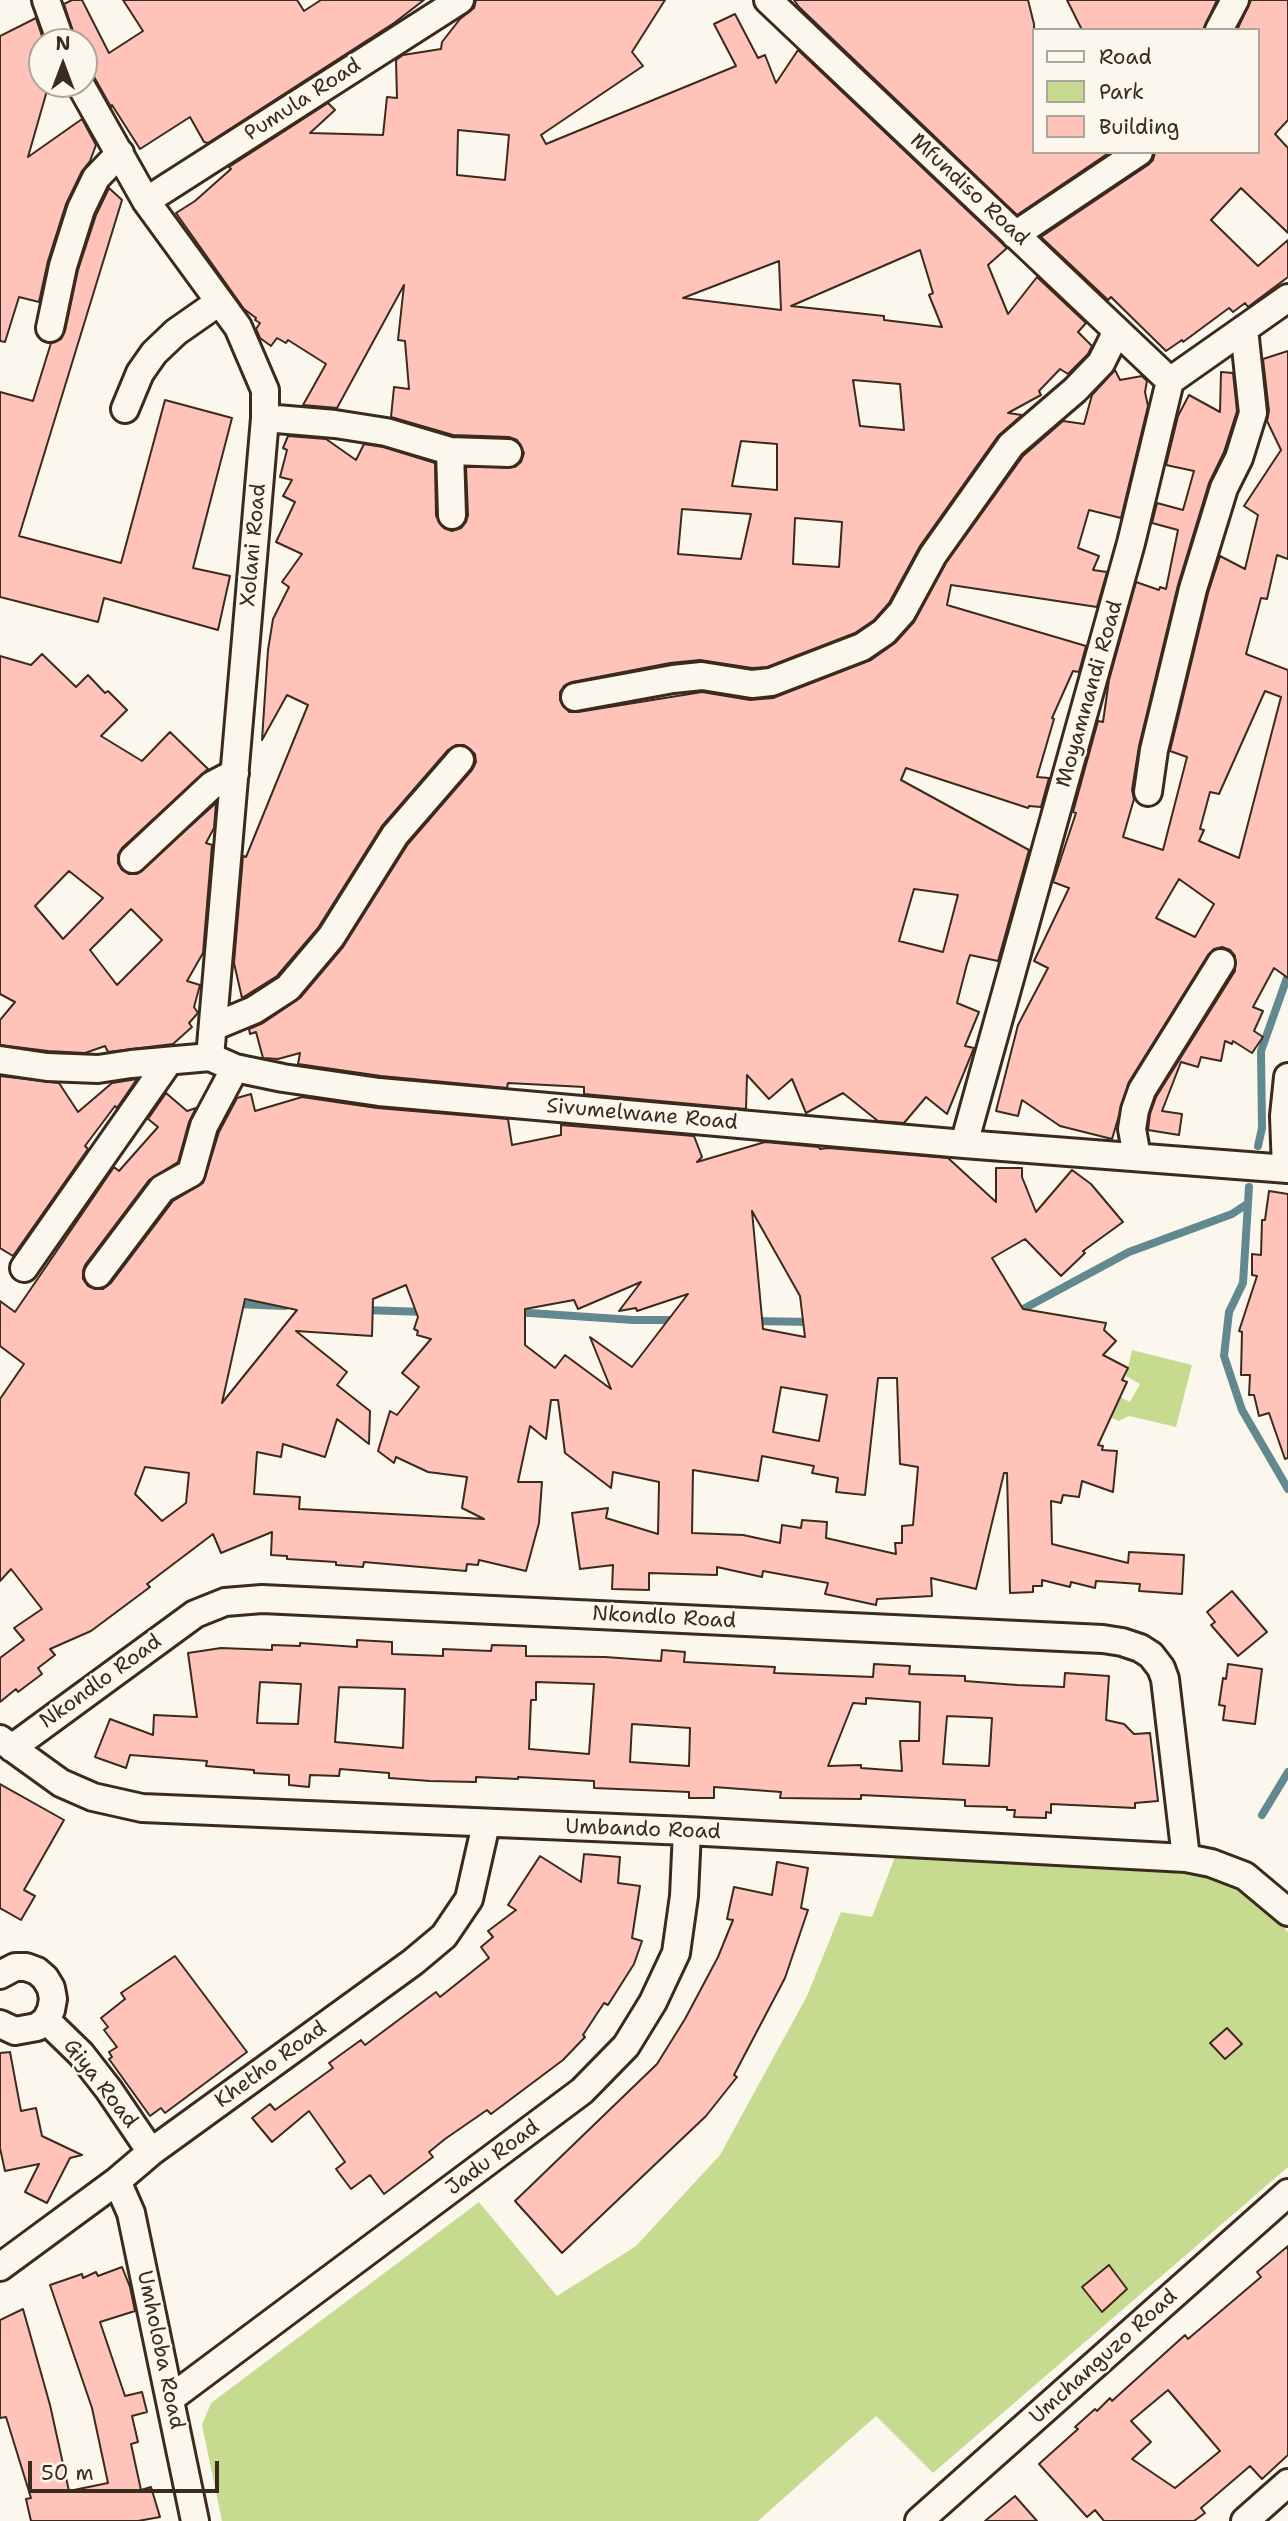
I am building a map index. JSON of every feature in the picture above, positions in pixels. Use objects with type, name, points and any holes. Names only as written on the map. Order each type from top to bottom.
[{"type":"street","points":[[46,0],[56,28]]},
{"type":"street","name":"Pumula Road","points":[[146,201],[460,0]]},
{"type":"street","name":"Mfundiso Road","points":[[768,0],[1170,381]]},
{"type":"street","points":[[1220,28],[1235,0]]},
{"type":"street","name":"Xolani Road","points":[[88,98],[146,201],[238,327],[265,390],[265,418],[210,1057]]},
{"type":"street","points":[[50,328],[63,266],[81,209],[96,178],[120,153]]},
{"type":"street","points":[[1015,234],[1136,154]]},
{"type":"street","points":[[1170,381],[1288,299]]},
{"type":"street","points":[[125,410],[140,373],[154,353],[176,332],[219,302]]},
{"type":"street","points":[[1148,792],[1154,750],[1193,589],[1224,488],[1239,458],[1253,413],[1244,329]]},
{"type":"street","points":[[575,697],[702,676],[752,684],[771,682],[862,647],[884,632],[902,612],[933,555],[1011,444],[1075,390],[1101,363],[1118,331]]},
{"type":"street","name":"Moyamnandi Road","points":[[964,1144],[1132,543],[1170,381]]},
{"type":"street","points":[[265,418],[386,432],[450,451],[508,453]]},
{"type":"street","points":[[450,451],[452,515]]},
{"type":"street","points":[[213,1027],[254,1010],[288,988],[331,937],[395,835],[460,760]]},
{"type":"street","points":[[133,859],[212,785],[235,773]]},
{"type":"street","points":[[1137,1157],[1132,1129],[1142,1090],[1221,963]]},
{"type":"street","name":"Sivumelwane Road","points":[[0,1060],[97,1069],[210,1057],[235,1068],[283,1078],[379,1092],[964,1144],[1287,1169]]},
{"type":"street","points":[[24,1268],[169,1061]]},
{"type":"street","points":[[98,1274],[162,1189],[191,1172],[204,1126],[235,1068]]},
{"type":"street","points":[[1287,1169],[1284,1116],[1288,1077]]},
{"type":"street","name":"Nkondlo Road","points":[[6,1743],[195,1614],[225,1602],[262,1598],[1103,1639],[1140,1648],[1151,1655],[1161,1668],[1165,1679],[1186,1858]]},
{"type":"street","name":"Umbando Road","points":[[6,1743],[61,1783],[93,1797],[142,1808],[687,1831],[1186,1858],[1211,1863],[1245,1876],[1288,1912]]},
{"type":"street","name":"Khetho Road","points":[[0,2267],[117,2181],[151,2152],[413,1962],[444,1936],[469,1899],[486,1824]]},
{"type":"street","name":"Jadu Road","points":[[171,2398],[582,2091],[626,2046],[653,2003],[676,1953],[684,1896],[687,1831]]},
{"type":"street","name":"Giya Road","points":[[0,1975],[15,1967],[37,1971],[51,1988],[53,1999],[46,2020],[37,2027],[27,2031],[15,2031],[0,2024]]},
{"type":"street","name":"Giya Road","points":[[46,2020],[81,2054],[151,2152]]},
{"type":"street","name":"Umholoba Road","points":[[117,2181],[131,2213],[195,2521]]},
{"type":"street","name":"Umchanguzo Road","points":[[919,2521],[1288,2193]]},
{"type":"street","points":[[1245,2521],[1288,2483]]},
{"type":"green space","points":[[1132,1350],[1192,1365],[1176,1427],[1129,1416],[1119,1421],[1110,1417],[1114,1394],[1130,1402],[1140,1384],[1126,1376]]},
{"type":"green space","points":[[895,1857],[1176,1871],[1210,1878],[1242,1891],[1268,1910],[1288,1932],[1288,2167],[933,2473],[876,2416],[758,2521],[222,2521],[202,2425],[211,2403],[479,2202],[557,2296],[636,2246],[720,2155],[807,1996],[841,1912],[872,1917]]},
{"type":"building","points":[[72,0],[82,0],[96,28],[72,28],[64,4]]},
{"type":"building","points":[[123,0],[297,0],[304,11],[321,0],[424,0],[394,23],[208,143],[204,142],[190,117],[140,149],[112,105],[111,107],[98,84],[98,31],[109,53],[143,31]]},
{"type":"building","points":[[476,0],[665,0],[632,52],[643,66],[541,135],[546,144],[736,66],[714,24],[735,14],[758,58],[765,55],[776,83],[798,50],[1007,248],[988,265],[1008,314],[1037,277],[1086,323],[1078,332],[1092,346],[1088,354],[1068,374],[1060,369],[1039,391],[1041,395],[1008,413],[1022,415],[998,436],[920,546],[889,603],[874,620],[855,633],[767,667],[752,668],[700,660],[670,663],[572,682],[560,692],[560,700],[569,712],[702,692],[750,700],[773,698],[871,660],[895,643],[914,622],[946,563],[1023,456],[1063,421],[1084,424],[1092,395],[1115,370],[1120,380],[1142,376],[1147,381],[1145,392],[1148,406],[1121,518],[1089,510],[1078,548],[1099,556],[1093,570],[1107,572],[1097,607],[951,585],[947,605],[1086,646],[1079,672],[1073,671],[1052,718],[1054,719],[1037,777],[1049,778],[1041,807],[1028,808],[906,768],[901,780],[1029,850],[998,961],[970,955],[967,964],[957,1003],[979,1012],[965,1046],[974,1048],[947,1114],[926,1097],[904,1123],[878,1121],[843,1093],[806,1113],[792,1079],[769,1099],[747,1075],[746,1109],[584,1094],[584,1087],[508,1083],[507,1088],[381,1076],[298,1064],[300,1053],[278,1059],[263,1058],[256,1032],[250,1034],[249,1029],[263,1023],[300,998],[343,947],[408,844],[476,762],[475,754],[464,745],[456,745],[448,750],[382,826],[318,928],[277,976],[242,998],[234,963],[243,856],[246,857],[308,705],[287,695],[262,740],[268,650],[273,619],[289,587],[282,582],[302,554],[276,542],[295,502],[283,496],[292,480],[280,477],[287,450],[283,448],[288,436],[326,439],[356,460],[364,444],[435,463],[436,516],[444,528],[452,531],[461,528],[468,515],[466,467],[515,467],[521,462],[524,453],[517,440],[509,437],[453,435],[391,417],[394,387],[409,389],[405,341],[398,340],[404,285],[337,408],[303,405],[326,364],[288,340],[286,343],[277,338],[271,346],[260,338],[256,329],[260,323],[244,309],[176,213],[195,201],[231,169],[229,167],[328,103],[335,110],[310,133],[383,135],[387,97],[397,98],[396,60],[403,55],[441,49],[442,42],[460,19],[474,8]],"holes":[[[458,130],[509,135],[505,180],[457,175]],[[920,250],[933,293],[929,295],[942,327],[884,320],[884,316],[791,306]],[[779,261],[781,310],[683,298]],[[853,380],[900,384],[904,430],[860,426]],[[741,441],[777,444],[777,490],[732,486]],[[682,509],[751,514],[741,559],[678,554]],[[795,518],[842,522],[839,567],[793,564]],[[914,889],[958,895],[943,952],[899,941]]]},
{"type":"building","points":[[794,0],[1028,0],[1034,24],[1032,154],[1107,154],[1017,215]]},
{"type":"building","points":[[1067,0],[1217,0],[1204,28],[1081,28]]},
{"type":"building","points":[[1251,0],[1288,0],[1288,120],[1275,134],[1288,148],[1288,233],[1241,188],[1211,220],[1258,266],[1288,240],[1288,277],[1248,307],[1245,303],[1233,312],[1229,308],[1183,342],[1182,340],[1166,351],[1111,297],[1108,300],[1041,237],[1148,165],[1154,154],[1260,154],[1260,28],[1238,28]]},
{"type":"building","points":[[36,18],[39,28],[28,28],[28,98],[45,98],[28,157],[82,119],[96,145],[66,204],[48,261],[39,302],[19,297],[5,342],[0,341],[0,36]]},
{"type":"building","points":[[109,188],[122,200],[19,536],[121,563],[165,400],[232,418],[193,568],[230,576],[218,630],[104,598],[98,622],[0,597],[0,392],[33,401],[51,343],[61,339],[65,331],[78,270],[96,215]]},
{"type":"building","points":[[1288,351],[1288,559],[1277,555],[1267,599],[1261,598],[1246,654],[1288,670],[1288,978],[1274,968],[1253,1007],[1263,1011],[1254,1031],[1263,1037],[1252,1053],[1233,1041],[1232,1044],[1225,1041],[1221,1061],[1201,1057],[1198,1067],[1181,1062],[1162,1111],[1182,1114],[1179,1135],[1148,1130],[1150,1114],[1156,1097],[1235,971],[1235,956],[1222,947],[1214,949],[1208,955],[1129,1082],[1112,1139],[1060,1126],[1022,1100],[1018,1116],[996,1111],[1018,1025],[1048,968],[1034,961],[1069,888],[1053,882],[1076,813],[1073,812],[1098,721],[1103,722],[1109,680],[1136,582],[1159,590],[1160,587],[1166,589],[1178,530],[1152,523],[1157,503],[1183,510],[1194,471],[1166,465],[1178,416],[1189,395],[1220,412],[1221,372],[1233,373],[1237,411],[1224,452],[1209,483],[1178,585],[1139,746],[1132,790],[1134,799],[1123,837],[1163,850],[1187,757],[1170,751],[1208,593],[1220,556],[1245,569],[1258,515],[1244,506],[1281,450],[1267,421],[1269,411],[1263,359]],"holes":[[[1265,691],[1281,697],[1239,858],[1199,841],[1204,830],[1200,829],[1210,792],[1219,794]],[[1179,879],[1214,904],[1195,937],[1156,918]]]},
{"type":"building","points":[[42,654],[76,687],[88,675],[105,693],[108,691],[127,710],[101,736],[142,761],[170,732],[208,769],[122,848],[118,855],[122,870],[137,874],[216,803],[214,828],[206,843],[212,845],[203,953],[187,981],[200,985],[194,1007],[198,1013],[189,1023],[192,1027],[173,1044],[108,1052],[105,1046],[85,1053],[0,1045],[0,1020],[15,1002],[0,994],[0,656],[31,665]],"holes":[[[69,871],[103,898],[63,939],[35,906]],[[131,909],[162,940],[117,985],[90,950]]]},
{"type":"building","points":[[0,1076],[59,1083],[78,1112],[112,1083],[137,1079],[85,1146],[88,1149],[13,1256],[0,1248]]},
{"type":"building","points":[[166,1093],[187,1111],[196,1108],[189,1122],[178,1162],[149,1180],[85,1265],[83,1279],[88,1286],[95,1289],[103,1289],[111,1283],[173,1201],[203,1183],[219,1132],[237,1098],[251,1094],[255,1111],[302,1097],[377,1108],[508,1119],[512,1145],[561,1135],[561,1125],[694,1136],[702,1157],[697,1162],[765,1142],[820,1149],[948,1158],[996,1202],[996,1168],[1022,1168],[1022,1177],[1036,1212],[1072,1170],[1091,1184],[1123,1222],[1083,1251],[1085,1253],[1061,1276],[1025,1239],[992,1258],[1023,1309],[1106,1323],[1104,1330],[1116,1341],[1103,1355],[1128,1368],[1122,1380],[1127,1382],[1098,1445],[1103,1446],[1102,1450],[1117,1451],[1113,1492],[1082,1481],[1079,1497],[1063,1495],[1061,1503],[1051,1501],[1052,1544],[1128,1563],[1129,1552],[1184,1555],[1182,1594],[1139,1591],[1140,1584],[1096,1581],[1095,1588],[1071,1582],[1070,1587],[1042,1580],[1042,1586],[1033,1586],[1033,1592],[1010,1593],[1007,1473],[1004,1473],[976,1589],[931,1578],[932,1596],[877,1599],[876,1605],[825,1594],[828,1583],[763,1571],[762,1577],[717,1567],[717,1575],[649,1573],[649,1590],[612,1589],[613,1565],[580,1569],[572,1513],[608,1508],[606,1518],[658,1534],[659,1482],[613,1472],[611,1488],[565,1453],[558,1400],[551,1400],[546,1439],[530,1426],[518,1482],[542,1482],[539,1523],[526,1571],[479,1560],[478,1565],[467,1564],[466,1571],[364,1562],[363,1567],[336,1565],[336,1562],[287,1559],[287,1556],[271,1555],[272,1532],[221,1553],[213,1534],[147,1584],[150,1587],[91,1631],[50,1649],[55,1655],[38,1668],[42,1674],[0,1702],[0,1658],[24,1640],[14,1628],[42,1609],[11,1569],[0,1581],[0,1399],[24,1364],[0,1346],[0,1301],[15,1312],[114,1167],[119,1171],[158,1127],[148,1119]],"holes":[[[752,1211],[800,1296],[805,1337],[763,1329]],[[641,1282],[619,1311],[636,1308],[637,1311],[688,1294],[632,1367],[590,1337],[611,1389],[565,1355],[555,1368],[525,1345],[525,1309],[574,1300],[578,1309]],[[406,1285],[418,1317],[414,1329],[418,1331],[417,1335],[431,1339],[402,1373],[419,1387],[397,1415],[390,1411],[378,1451],[394,1463],[396,1457],[428,1472],[467,1477],[462,1508],[484,1519],[299,1509],[300,1497],[254,1494],[257,1452],[281,1457],[283,1444],[325,1457],[337,1419],[369,1444],[370,1411],[337,1385],[347,1372],[296,1331],[372,1336],[373,1299]],[[245,1299],[297,1310],[222,1403]],[[878,1378],[897,1378],[900,1464],[918,1467],[913,1525],[902,1526],[902,1543],[895,1543],[896,1554],[826,1538],[827,1522],[802,1520],[801,1528],[782,1525],[780,1543],[743,1535],[692,1533],[693,1470],[758,1481],[762,1456],[814,1466],[812,1473],[838,1478],[836,1492],[865,1495]],[[781,1387],[827,1395],[819,1441],[773,1432]],[[145,1467],[189,1473],[186,1503],[162,1521],[135,1494]]]},
{"type":"building","points":[[1269,1191],[1288,1194],[1288,1458],[1285,1459],[1269,1413],[1259,1416],[1254,1395],[1249,1395],[1250,1375],[1241,1375],[1242,1332],[1239,1331],[1257,1276],[1252,1275],[1252,1254],[1261,1255],[1262,1220],[1265,1220]]},
{"type":"building","points":[[1232,1591],[1267,1632],[1238,1656],[1211,1625],[1215,1622],[1207,1612]]},
{"type":"building","points":[[357,1640],[392,1642],[392,1654],[443,1656],[443,1649],[491,1651],[492,1645],[526,1646],[526,1656],[661,1661],[662,1650],[685,1652],[684,1662],[775,1667],[774,1673],[873,1677],[874,1664],[910,1666],[909,1674],[965,1676],[965,1681],[1064,1687],[1065,1673],[1109,1676],[1106,1720],[1124,1724],[1134,1734],[1150,1733],[1158,1801],[1135,1803],[1135,1808],[1051,1804],[1051,1813],[1046,1812],[1046,1818],[1014,1817],[1015,1810],[1007,1810],[1007,1807],[965,1806],[965,1800],[861,1795],[861,1799],[780,1798],[781,1792],[714,1787],[714,1798],[689,1798],[689,1792],[594,1788],[594,1781],[476,1777],[476,1782],[430,1781],[389,1778],[389,1773],[340,1769],[339,1776],[310,1775],[309,1787],[289,1785],[289,1775],[206,1766],[207,1761],[130,1755],[126,1768],[95,1757],[110,1719],[153,1735],[154,1715],[197,1717],[188,1653],[221,1648],[272,1650],[272,1645],[300,1646],[300,1643],[357,1647]],"holes":[[[260,1682],[301,1684],[298,1724],[257,1723]],[[536,1682],[594,1684],[589,1754],[529,1749],[531,1700],[536,1700]],[[339,1687],[405,1689],[403,1748],[335,1742]],[[866,1698],[920,1702],[919,1741],[900,1741],[902,1771],[861,1768],[861,1765],[828,1766],[853,1703],[866,1704]],[[947,1716],[992,1718],[989,1766],[943,1764]],[[632,1724],[690,1728],[689,1766],[630,1762]]]},
{"type":"building","points":[[1228,1664],[1262,1669],[1255,1724],[1223,1720],[1225,1706],[1219,1705]]},
{"type":"building","points":[[0,1784],[64,1820],[24,1890],[35,1896],[21,1920],[0,1908]]},
{"type":"building","points":[[584,1854],[620,1857],[618,1883],[640,1886],[632,1938],[642,1941],[634,1964],[608,2005],[604,2003],[583,2035],[585,2037],[563,2060],[491,2114],[487,2110],[445,2139],[429,2152],[433,2157],[384,2194],[370,2175],[351,2189],[336,2169],[345,2162],[309,2111],[272,2142],[252,2118],[270,2104],[275,2110],[333,2068],[329,2063],[361,2040],[365,2045],[436,1992],[440,1997],[489,1958],[481,1947],[493,1937],[488,1931],[516,1910],[508,1905],[540,1856],[581,1882]]},
{"type":"building","points":[[777,1862],[808,1868],[801,1908],[808,1910],[785,1978],[734,2075],[737,2077],[706,2116],[562,2253],[515,2201],[657,2064],[718,1957],[733,1920],[727,1919],[734,1887],[772,1895]]},
{"type":"building","points":[[175,1956],[247,2052],[165,2113],[161,2108],[150,2116],[109,2059],[112,2057],[109,2052],[117,2047],[104,2030],[108,2027],[101,2018],[125,1999],[121,1993]]},
{"type":"building","points":[[1227,2028],[1242,2044],[1225,2059],[1210,2043]]},
{"type":"building","points":[[10,2052],[21,2111],[36,2108],[42,2136],[82,2155],[70,2158],[47,2203],[25,2192],[39,2164],[5,2171],[0,2148],[0,2053]]},
{"type":"building","points":[[1288,2246],[1288,2455],[1262,2479],[1250,2466],[1201,2508],[1205,2513],[1194,2521],[1104,2521],[1095,2510],[1087,2517],[1039,2464],[1078,2429],[1075,2427],[1095,2409],[1097,2411],[1110,2398],[1112,2401],[1185,2335],[1188,2339],[1261,2277],[1257,2272]],"holes":[[[1168,2390],[1220,2451],[1175,2488],[1132,2459],[1151,2442],[1131,2421]]]},
{"type":"building","points":[[1109,2265],[1127,2289],[1102,2312],[1082,2287]]},
{"type":"building","points":[[122,2267],[135,2311],[100,2322],[125,2396],[142,2392],[147,2412],[132,2416],[138,2442],[131,2444],[141,2490],[151,2487],[160,2517],[138,2521],[31,2521],[26,2499],[31,2498],[6,2417],[0,2418],[0,2320],[23,2309],[50,2405],[69,2491],[108,2483],[92,2408],[50,2285],[82,2274],[83,2278],[96,2272],[98,2276]]},
{"type":"building","points":[[1015,2496],[1037,2521],[985,2521]]},
{"type":"waterway","points":[[1258,1146],[1262,1128],[1261,1051],[1288,975]]},
{"type":"waterway","points":[[1249,1187],[1243,1283],[1229,1312],[1224,1356],[1242,1410],[1288,1489]]},
{"type":"waterway","points":[[1014,1314],[1129,1252],[1232,1214],[1247,1204]]},
{"type":"waterway","points":[[235,1304],[285,1306]]},
{"type":"waterway","points":[[364,1310],[425,1312]]},
{"type":"waterway","points":[[515,1312],[633,1320],[677,1320]]},
{"type":"waterway","points":[[753,1321],[813,1322]]},
{"type":"waterway","points":[[1262,1815],[1288,1772]]}]
